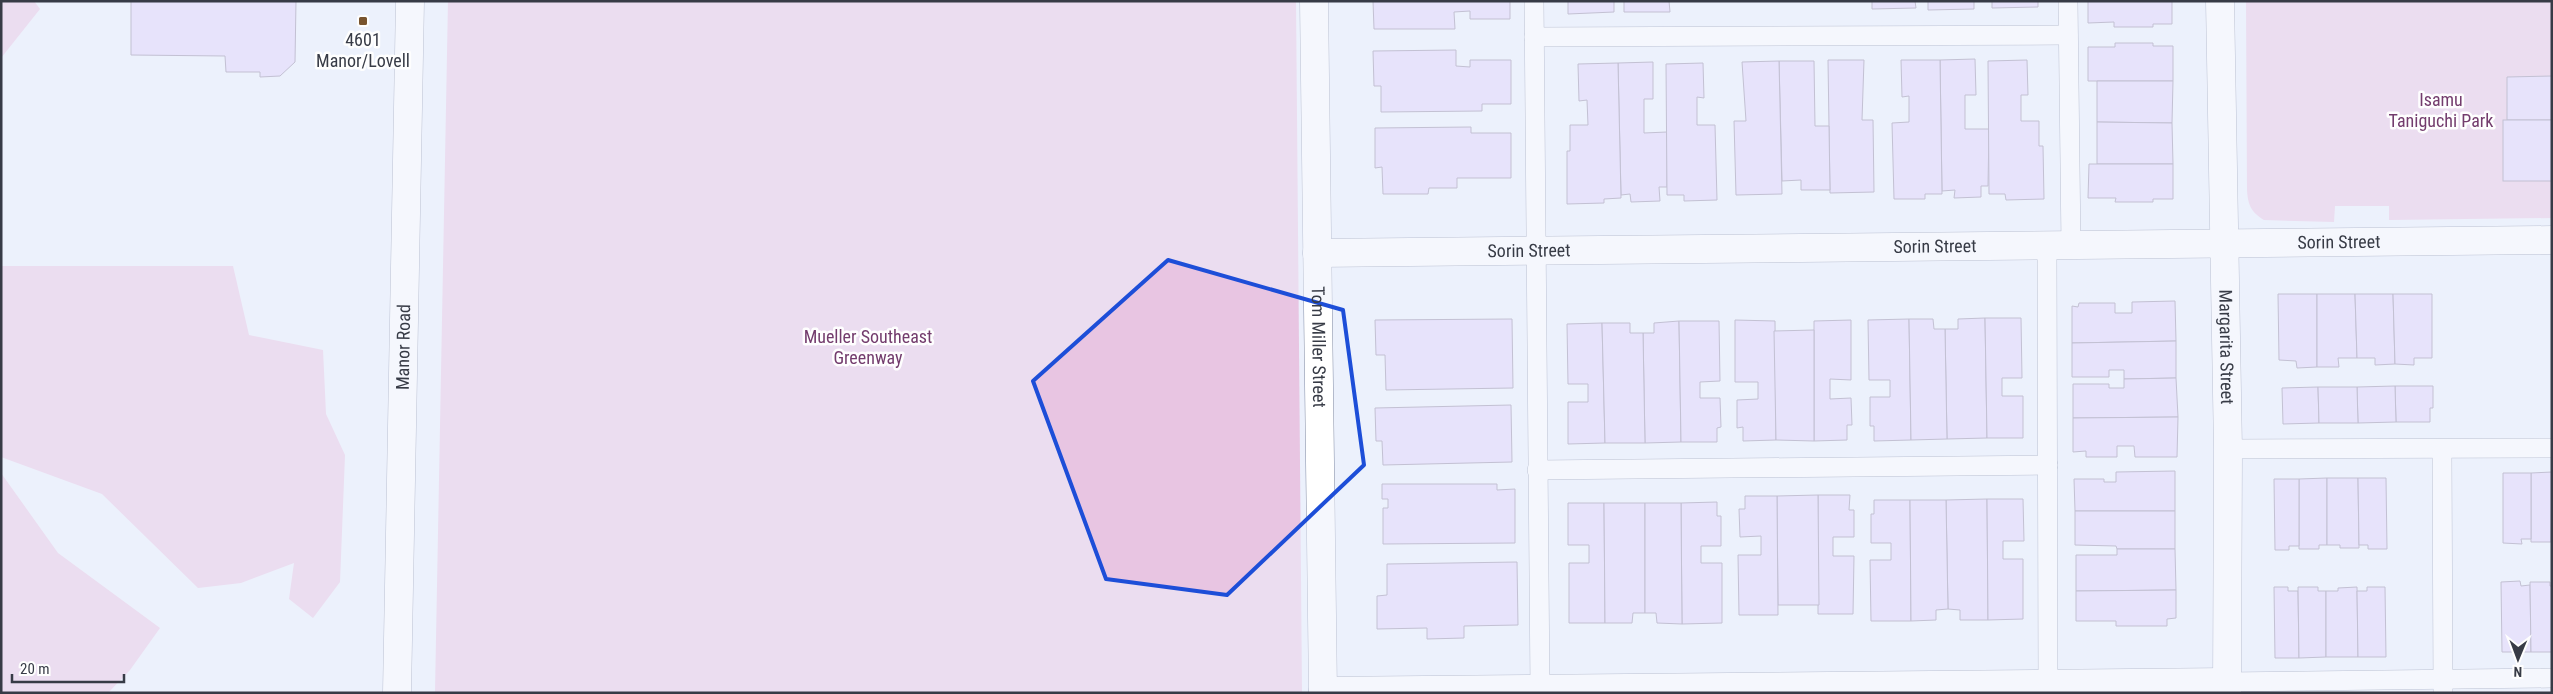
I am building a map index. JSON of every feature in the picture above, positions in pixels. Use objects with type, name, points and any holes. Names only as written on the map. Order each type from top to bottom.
[{"type":"street","name":"Manor Road","points":[[397,693],[410,1]]},
{"type":"street","name":"Tom Miller Street","points":[[1314,1],[1322,692]]},
{"type":"street","name":"Margarita Street","points":[[2220,1],[2228,449],[2227,687]]},
{"type":"street","name":"Sorin Street","points":[[1317,253],[2552,240]]},
{"type":"street","points":[[1322,692],[1540,689],[1755,690],[2227,687]]},
{"type":"lane","points":[[1534,1],[1540,689]]},
{"type":"lane","points":[[2048,688],[2048,465],[2059,246],[2068,1]]},
{"type":"lane","points":[[1534,37],[2068,35]]},
{"type":"lane","points":[[2228,449],[2552,448]]},
{"type":"lane","points":[[2442,449],[2443,685]]},
{"type":"lane","points":[[1537,470],[2048,465]]},
{"type":"lane","points":[[2227,687],[2443,685],[2552,678]]},
{"type":"highlighted area","points":[[1168,260],[1343,310],[1364,465],[1227,595],[1106,579],[1033,381]]},
{"type":"green space","points":[[1,1],[34,1],[40,9],[1,58]]},
{"type":"green space","name":"Mueller Southeast Greenway","points":[[448,1],[1296,1],[1302,693],[435,693]]},
{"type":"green space","name":"Isamu Taniguchi Park","points":[[2246,1],[2552,1],[2552,218],[2389,220],[2389,206],[2335,206],[2334,222],[2264,220],[2251,208],[2247,190]]},
{"type":"green space","points":[[1,266],[233,266],[249,335],[323,350],[326,414],[345,455],[340,582],[313,618],[289,599],[294,563],[241,583],[198,588],[102,494],[1,457]]},
{"type":"green space","points":[[1,473],[58,553],[160,628],[130,670],[108,693],[1,693]]},
{"type":"building","points":[[131,1],[296,1],[295,62],[280,76],[260,77],[260,72],[226,72],[225,56],[131,55]]},
{"type":"building","points":[[1373,1],[1510,1],[1510,19],[1470,19],[1470,11],[1454,12],[1455,29],[1374,29]]},
{"type":"building","points":[[1568,1],[1614,1],[1614,12],[1568,14]]},
{"type":"building","points":[[1624,1],[1669,1],[1670,12],[1624,12]]},
{"type":"building","points":[[1872,1],[1915,1],[1916,8],[1872,9]]},
{"type":"building","points":[[1928,1],[1974,1],[1974,9],[1928,10]]},
{"type":"building","points":[[1992,1],[2038,1],[2038,7],[1992,8]]},
{"type":"building","points":[[2088,1],[2172,1],[2172,24],[2153,24],[2153,27],[2114,27],[2114,22],[2088,23]]},
{"type":"building","points":[[2115,43],[2153,43],[2153,46],[2173,46],[2173,81],[2088,81],[2088,47],[2115,47]]},
{"type":"building","points":[[1456,50],[1456,66],[1470,67],[1470,60],[1511,60],[1511,104],[1482,104],[1482,111],[1381,112],[1381,86],[1374,86],[1373,51]]},
{"type":"building","points":[[1975,59],[1976,95],[1965,95],[1965,129],[1989,129],[1988,186],[1981,186],[1981,197],[1954,198],[1955,190],[1942,191],[1940,60]]},
{"type":"building","points":[[1828,60],[1864,60],[1862,120],[1873,120],[1874,192],[1830,193]]},
{"type":"building","points":[[1901,60],[1940,60],[1942,194],[1925,194],[1925,199],[1894,199],[1892,123],[1909,122],[1909,96],[1902,97]]},
{"type":"building","points":[[2027,60],[2028,95],[2021,95],[2021,121],[2039,121],[2039,146],[2043,146],[2044,199],[2006,200],[2005,194],[1989,194],[1988,61]]},
{"type":"building","points":[[1779,61],[1814,61],[1815,126],[1829,126],[1830,190],[1801,190],[1801,180],[1782,181]]},
{"type":"building","points":[[1779,61],[1782,194],[1736,195],[1734,121],[1746,121],[1742,62]]},
{"type":"building","points":[[1653,62],[1653,99],[1644,99],[1644,133],[1667,132],[1667,187],[1659,187],[1660,201],[1631,202],[1630,194],[1621,195],[1618,63]]},
{"type":"building","points":[[1618,63],[1621,198],[1604,199],[1604,203],[1567,204],[1567,151],[1570,151],[1570,125],[1588,125],[1587,100],[1579,101],[1578,64]]},
{"type":"building","points":[[1703,63],[1704,98],[1697,97],[1697,125],[1715,125],[1717,200],[1684,201],[1684,195],[1667,195],[1666,64]]},
{"type":"building","points":[[2552,76],[2552,120],[2507,120],[2507,77]]},
{"type":"building","points":[[2097,81],[2173,81],[2172,123],[2097,122]]},
{"type":"building","points":[[2503,120],[2552,120],[2552,181],[2503,181]]},
{"type":"building","points":[[2097,122],[2172,123],[2173,164],[2097,164]]},
{"type":"building","points":[[1471,127],[1471,133],[1511,133],[1511,178],[1457,178],[1457,188],[1429,188],[1428,194],[1383,194],[1382,167],[1375,168],[1375,128]]},
{"type":"building","points":[[2089,164],[2173,164],[2173,199],[2153,199],[2153,202],[2115,202],[2116,198],[2088,198]]},
{"type":"building","points":[[2278,294],[2317,294],[2317,367],[2297,368],[2296,361],[2279,360]]},
{"type":"building","points":[[2317,294],[2355,294],[2357,358],[2338,358],[2339,367],[2317,367]]},
{"type":"building","points":[[2355,294],[2393,294],[2395,364],[2375,365],[2375,358],[2357,358]]},
{"type":"building","points":[[2393,294],[2432,294],[2432,358],[2414,358],[2414,365],[2395,364]]},
{"type":"building","points":[[2175,301],[2176,341],[2072,343],[2072,306],[2078,307],[2079,303],[2115,303],[2115,313],[2132,313],[2132,302]]},
{"type":"building","points":[[1985,318],[1987,438],[1947,439],[1945,329],[1958,329],[1958,319]]},
{"type":"building","points":[[1985,318],[2021,318],[2022,378],[2002,378],[2002,396],[2023,396],[2023,438],[1987,438]]},
{"type":"building","points":[[1512,319],[1513,388],[1386,390],[1385,355],[1376,355],[1375,320]]},
{"type":"building","points":[[1909,319],[1911,440],[1874,441],[1874,426],[1870,426],[1870,397],[1890,397],[1890,380],[1869,380],[1868,320]]},
{"type":"building","points":[[1909,319],[1933,319],[1934,329],[1945,329],[1947,439],[1911,440]]},
{"type":"building","points":[[1735,320],[1775,321],[1776,440],[1743,441],[1743,427],[1737,428],[1737,400],[1758,399],[1758,382],[1735,382]]},
{"type":"building","points":[[1851,320],[1851,380],[1830,379],[1830,399],[1851,398],[1852,425],[1847,425],[1847,440],[1814,441],[1814,321]]},
{"type":"building","points":[[1679,321],[1681,442],[1645,443],[1643,333],[1654,333],[1654,323]]},
{"type":"building","points":[[1679,321],[1719,321],[1720,381],[1700,382],[1700,398],[1720,398],[1721,427],[1717,428],[1717,442],[1681,442]]},
{"type":"building","points":[[1602,323],[1605,443],[1568,444],[1568,402],[1588,402],[1588,384],[1568,384],[1567,324]]},
{"type":"building","points":[[1602,323],[1630,323],[1630,333],[1643,333],[1645,443],[1605,443]]},
{"type":"building","points":[[1814,330],[1814,441],[1776,440],[1774,331]]},
{"type":"building","points":[[2176,341],[2176,378],[2124,379],[2124,370],[2109,370],[2109,377],[2072,377],[2072,343]]},
{"type":"building","points":[[2176,378],[2178,417],[2073,418],[2073,384],[2109,384],[2109,388],[2124,388],[2124,379]]},
{"type":"building","points":[[2395,386],[2433,386],[2433,408],[2430,408],[2430,422],[2396,422]]},
{"type":"building","points":[[2395,386],[2396,422],[2358,423],[2357,387]]},
{"type":"building","points":[[2318,387],[2319,423],[2283,424],[2282,388]]},
{"type":"building","points":[[2318,387],[2357,387],[2358,423],[2319,423]]},
{"type":"building","points":[[1511,405],[1512,462],[1383,465],[1382,441],[1376,441],[1375,408]]},
{"type":"building","points":[[2178,417],[2177,457],[2135,457],[2134,446],[2117,446],[2117,457],[2086,457],[2086,451],[2073,452],[2073,418]]},
{"type":"building","points":[[2175,471],[2175,511],[2075,511],[2074,479],[2104,479],[2104,482],[2116,482],[2116,472]]},
{"type":"building","points":[[2552,472],[2551,542],[2531,542],[2531,473]]},
{"type":"building","points":[[2503,473],[2531,473],[2531,539],[2521,539],[2522,544],[2503,543]]},
{"type":"building","points":[[2327,478],[2327,545],[2319,545],[2319,549],[2299,549],[2299,479]]},
{"type":"building","points":[[2327,478],[2358,478],[2359,548],[2340,548],[2340,545],[2327,545]]},
{"type":"building","points":[[2358,478],[2386,478],[2387,549],[2368,549],[2368,545],[2359,545]]},
{"type":"building","points":[[2274,479],[2299,479],[2299,546],[2289,546],[2289,550],[2275,550]]},
{"type":"building","points":[[1382,484],[1497,484],[1497,490],[1515,489],[1515,543],[1383,544],[1383,508],[1388,508],[1388,499],[1382,499]]},
{"type":"building","points":[[1818,495],[1850,495],[1849,510],[1854,510],[1854,537],[1833,537],[1833,556],[1854,556],[1853,614],[1818,614]]},
{"type":"building","points":[[1818,495],[1819,605],[1778,605],[1777,496]]},
{"type":"building","points":[[1745,496],[1777,496],[1778,615],[1739,615],[1738,555],[1761,555],[1761,536],[1740,537],[1739,509],[1745,509]]},
{"type":"building","points":[[1987,499],[1988,620],[1960,620],[1960,610],[1948,609],[1946,500]]},
{"type":"building","points":[[1987,499],[2023,499],[2024,541],[2003,541],[2003,559],[2023,559],[2023,619],[1988,620]]},
{"type":"building","points":[[1874,500],[1910,500],[1911,621],[1871,621],[1870,560],[1891,560],[1891,543],[1871,543],[1871,514],[1874,514]]},
{"type":"building","points":[[1910,500],[1946,500],[1948,609],[1936,610],[1936,620],[1911,621]]},
{"type":"building","points":[[1717,502],[1717,516],[1721,516],[1721,546],[1701,546],[1701,563],[1722,563],[1722,623],[1682,624],[1681,503]]},
{"type":"building","points":[[1568,503],[1604,503],[1605,623],[1569,623],[1569,563],[1589,563],[1589,545],[1568,545]]},
{"type":"building","points":[[1604,503],[1645,503],[1645,613],[1633,613],[1632,623],[1605,623]]},
{"type":"building","points":[[1645,503],[1681,503],[1682,624],[1657,623],[1656,613],[1645,613]]},
{"type":"building","points":[[2075,511],[2175,511],[2175,549],[2117,549],[2116,546],[2075,545]]},
{"type":"building","points":[[2117,549],[2175,549],[2176,590],[2076,591],[2076,555],[2117,555]]},
{"type":"building","points":[[1517,562],[1518,625],[1464,626],[1464,638],[1427,639],[1427,628],[1377,629],[1377,596],[1387,595],[1387,564]]},
{"type":"building","points":[[2520,581],[2521,586],[2530,585],[2531,652],[2502,652],[2501,582]]},
{"type":"building","points":[[2530,582],[2550,582],[2550,586],[2552,586],[2552,652],[2531,652]]},
{"type":"building","points":[[2274,587],[2288,587],[2288,591],[2298,591],[2299,658],[2275,658]]},
{"type":"building","points":[[2298,587],[2318,587],[2318,591],[2326,591],[2326,657],[2299,658]]},
{"type":"building","points":[[2357,587],[2358,657],[2326,657],[2326,591],[2338,591],[2338,588]]},
{"type":"building","points":[[2367,587],[2385,587],[2386,657],[2358,657],[2357,591],[2367,591]]},
{"type":"building","points":[[2176,590],[2176,618],[2167,619],[2167,626],[2116,626],[2116,621],[2076,621],[2076,591]]},
{"type":"place","name":"4601 Manor/Lovell","points":[[363,21]]}]
